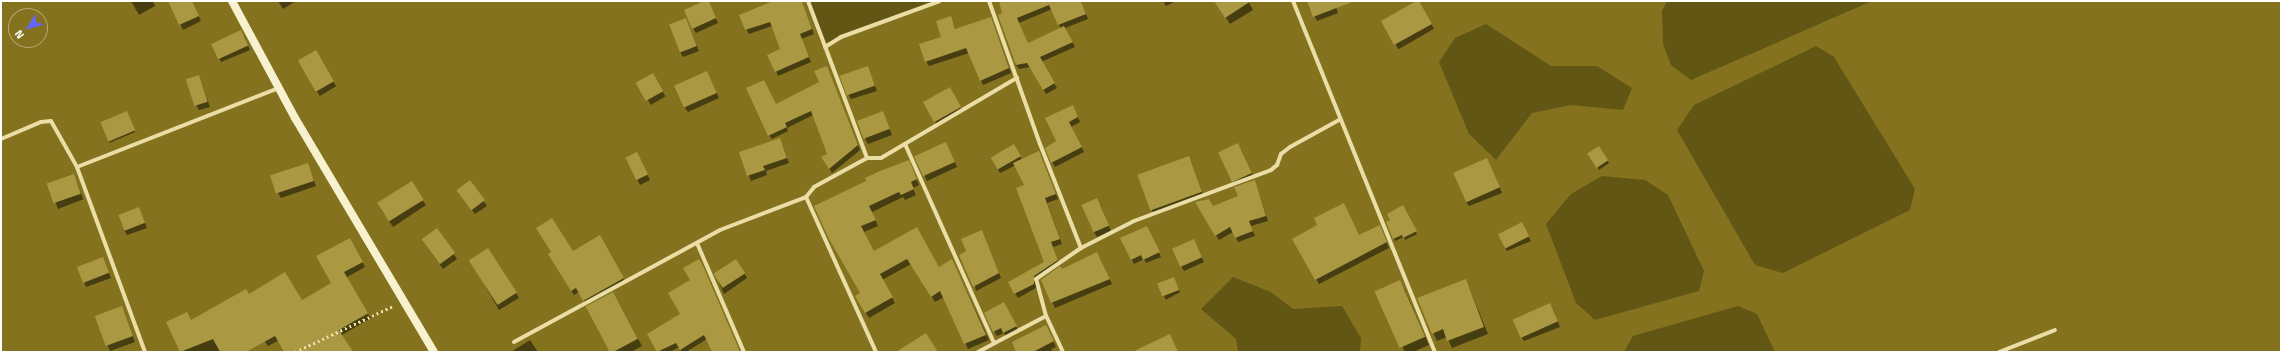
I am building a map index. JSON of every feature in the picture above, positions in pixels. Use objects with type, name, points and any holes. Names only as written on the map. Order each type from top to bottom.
[{"type":"street","points":[[232,1],[279,88],[434,352]]},
{"type":"street","points":[[808,1],[867,158]]},
{"type":"street","points":[[825,47],[841,37],[940,1]]},
{"type":"street","points":[[989,1],[1081,248]]},
{"type":"street","points":[[1293,1],[1340,120],[1379,210],[1435,352]]},
{"type":"street","points":[[514,342],[720,230],[806,197],[814,187],[867,158],[881,158],[1017,78]]},
{"type":"street","points":[[77,168],[279,88]]},
{"type":"street","points":[[1063,352],[1058,336],[1046,316],[1036,279],[1081,248],[1134,221],[1271,170],[1277,165],[1281,154],[1290,147],[1340,120]]},
{"type":"street","points":[[1,139],[41,122],[51,121],[77,168],[145,352]]},
{"type":"street","points":[[905,144],[994,343]]},
{"type":"street","points":[[806,197],[876,352]]},
{"type":"street","points":[[697,243],[744,352]]},
{"type":"street","points":[[978,352],[1046,316]]},
{"type":"street","points":[[1999,352],[2055,330]]},
{"type":"path","points":[[295,352],[404,301]]},
{"type":"shaded area","points":[[808,1],[937,1],[824,44]]},
{"type":"shaded area","points":[[1667,1],[1872,1],[1691,80],[1671,65],[1663,44],[1662,11]]},
{"type":"shaded area","points":[[1486,24],[1551,66],[1597,66],[1632,88],[1623,110],[1571,105],[1532,113],[1496,160],[1469,134],[1439,62],[1455,38]]},
{"type":"shaded area","points":[[1816,46],[1834,57],[1915,189],[1910,210],[1783,273],[1755,265],[1677,130],[1694,105]]},
{"type":"shaded area","points":[[1602,176],[1645,180],[1668,195],[1704,271],[1699,291],[1595,320],[1576,303],[1546,224],[1571,194]]},
{"type":"shaded area","points":[[1233,277],[1271,292],[1293,309],[1342,306],[1361,338],[1360,352],[1238,352],[1236,339],[1201,309]]},
{"type":"shaded area","points":[[1738,306],[1757,314],[1775,352],[1624,352],[1633,336]]},
{"type":"building","points":[[168,1],[192,1],[199,16],[179,25]]},
{"type":"building","points":[[704,1],[709,1],[716,18],[692,29],[684,10]]},
{"type":"building","points":[[773,1],[802,1],[812,29],[800,34],[809,57],[775,72],[767,55],[780,49],[770,22],[745,30],[739,15]]},
{"type":"building","points":[[999,1],[1081,1],[1086,14],[1058,25],[1049,5],[1017,18],[1028,43],[1064,26],[1073,42],[1040,57],[1055,83],[1043,90],[1027,63],[1016,65],[998,15],[1002,13]]},
{"type":"building","points":[[1214,1],[1251,1],[1225,18]]},
{"type":"building","points":[[1307,1],[1351,1],[1352,2],[1313,17]]},
{"type":"building","points":[[1416,1],[1419,1],[1432,24],[1394,45],[1381,21]]},
{"type":"building","points":[[951,16],[955,29],[991,17],[1009,68],[980,81],[966,48],[925,62],[919,44],[941,37],[936,21]]},
{"type":"building","points":[[686,18],[697,46],[680,52],[669,24]]},
{"type":"building","points":[[241,30],[248,45],[218,59],[211,44]]},
{"type":"building","points":[[316,50],[334,81],[316,92],[298,60]]},
{"type":"building","points":[[827,66],[858,145],[829,169],[821,157],[827,154],[811,111],[785,123],[787,127],[768,136],[746,88],[764,80],[776,104],[819,82],[814,71]]},
{"type":"building","points":[[868,66],[875,86],[846,96],[840,76]]},
{"type":"building","points":[[707,71],[717,93],[684,108],[674,86]]},
{"type":"building","points":[[653,73],[663,91],[646,101],[636,83]]},
{"type":"building","points":[[199,75],[208,102],[194,106],[186,79]]},
{"type":"building","points":[[950,87],[961,107],[934,122],[923,102]]},
{"type":"building","points":[[1073,105],[1078,117],[1069,122],[1082,147],[1051,163],[1045,148],[1056,141],[1045,118]]},
{"type":"building","points":[[127,111],[135,130],[109,142],[100,122]]},
{"type":"building","points":[[883,111],[890,129],[864,139],[857,121]]},
{"type":"building","points":[[780,138],[787,158],[763,166],[765,170],[747,176],[739,152]]},
{"type":"building","points":[[946,142],[955,162],[923,176],[914,156]]},
{"type":"building","points":[[1238,143],[1252,173],[1232,182],[1218,152]]},
{"type":"building","points":[[1014,144],[1021,156],[998,170],[991,158]]},
{"type":"building","points":[[1599,146],[1608,160],[1597,168],[1587,154]]},
{"type":"building","points":[[1039,151],[1056,194],[1045,198],[1060,239],[1051,242],[1058,260],[1034,276],[1034,284],[1014,294],[1008,282],[1044,262],[1016,188],[1024,185],[1013,163]]},
{"type":"building","points":[[637,152],[648,174],[636,180],[625,158]]},
{"type":"building","points":[[1189,156],[1202,192],[1150,211],[1137,175]]},
{"type":"building","points":[[1487,158],[1500,187],[1466,202],[1453,173]]},
{"type":"building","points":[[909,160],[917,179],[911,182],[914,189],[901,195],[899,192],[869,206],[876,220],[861,226],[874,251],[917,227],[939,267],[952,259],[986,335],[964,344],[940,291],[931,297],[907,259],[880,274],[893,297],[865,313],[855,296],[860,293],[828,237],[814,206],[866,181],[865,178]]},
{"type":"building","points":[[308,163],[314,181],[276,193],[270,175]]},
{"type":"building","points":[[74,174],[81,194],[53,203],[47,183]]},
{"type":"building","points":[[470,180],[485,200],[471,210],[456,190]]},
{"type":"building","points":[[1255,180],[1266,216],[1249,221],[1253,231],[1235,238],[1230,227],[1215,236],[1195,202],[1209,199],[1213,206],[1238,196],[1234,187]]},
{"type":"building","points":[[412,181],[424,200],[389,221],[377,203]]},
{"type":"building","points":[[1097,198],[1109,225],[1094,232],[1081,205]]},
{"type":"building","points":[[1344,203],[1359,235],[1380,225],[1387,242],[1315,280],[1292,239],[1317,225],[1314,218]]},
{"type":"building","points":[[1403,205],[1417,231],[1403,238],[1402,235],[1393,239],[1386,222],[1390,220],[1387,214]]},
{"type":"building","points":[[139,207],[145,223],[125,231],[118,215]]},
{"type":"building","points":[[552,218],[573,251],[600,235],[624,278],[583,301],[576,288],[571,291],[548,254],[551,252],[536,228]]},
{"type":"building","points":[[1522,222],[1529,236],[1505,249],[1498,234]]},
{"type":"building","points":[[1147,226],[1160,252],[1143,260],[1141,255],[1131,260],[1120,238]]},
{"type":"building","points":[[437,228],[455,253],[440,264],[422,239]]},
{"type":"building","points":[[982,230],[999,273],[973,287],[959,255],[966,251],[961,239]]},
{"type":"building","points":[[350,238],[363,262],[344,272],[368,313],[339,330],[353,352],[284,352],[275,336],[246,352],[220,352],[213,339],[180,352],[166,322],[187,312],[191,320],[246,289],[249,294],[285,272],[302,300],[331,283],[316,256]]},
{"type":"building","points":[[1194,239],[1202,257],[1180,267],[1172,249]]},
{"type":"building","points":[[488,248],[517,292],[498,305],[469,261]]},
{"type":"building","points":[[1097,252],[1110,279],[1051,303],[1041,280],[1060,266],[1062,269]]},
{"type":"building","points":[[103,257],[109,273],[83,283],[77,267]]},
{"type":"building","points":[[699,259],[740,352],[712,352],[704,335],[680,350],[676,343],[657,352],[647,334],[680,314],[668,293],[690,280],[683,268]]},
{"type":"building","points":[[736,259],[745,273],[723,288],[713,274]]},
{"type":"building","points":[[1174,277],[1179,290],[1162,297],[1157,283]]},
{"type":"building","points":[[1466,279],[1484,327],[1447,341],[1443,329],[1432,334],[1417,298]]},
{"type":"building","points":[[1400,280],[1425,337],[1400,348],[1374,291]]},
{"type":"building","points":[[613,292],[638,339],[613,352],[610,352],[586,307]]},
{"type":"building","points":[[1004,302],[1017,326],[1003,333],[1001,328],[993,332],[984,313]]},
{"type":"building","points":[[1550,303],[1558,321],[1521,338],[1513,320]]},
{"type":"building","points":[[122,306],[133,336],[106,346],[95,316]]},
{"type":"building","points":[[1046,325],[1054,341],[1033,352],[1016,352],[1012,342]]},
{"type":"building","points":[[926,333],[938,352],[896,352]]},
{"type":"building","points":[[1170,334],[1178,352],[1132,352]]}]
